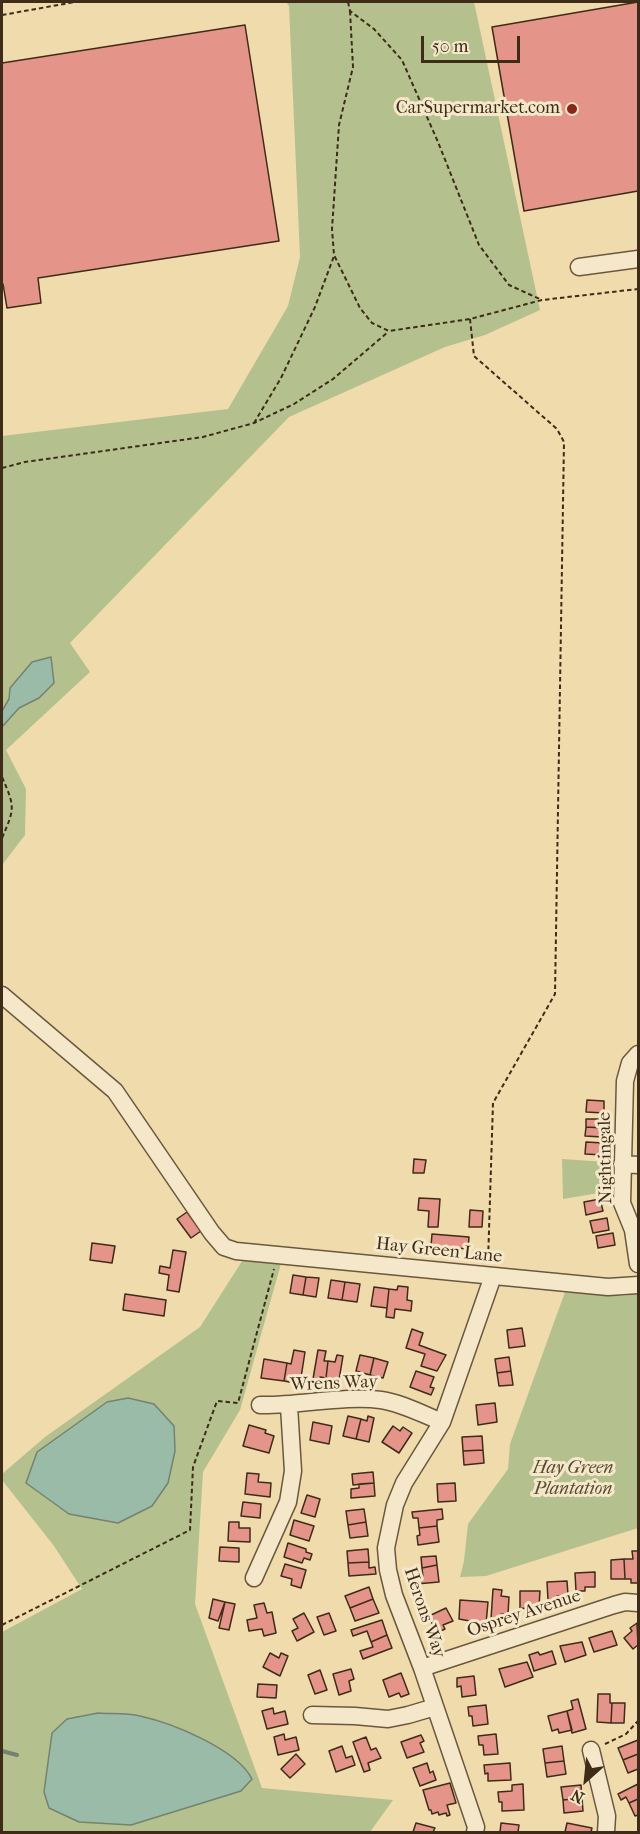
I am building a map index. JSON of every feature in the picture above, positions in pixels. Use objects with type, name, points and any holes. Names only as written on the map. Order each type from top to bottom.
[{"type":"street","points":[[579,267],[639,259]]},
{"type":"street","name":"Hay Green Lane","points":[[2,995],[115,1091],[212,1233],[224,1247],[236,1251],[608,1287],[639,1285]]},
{"type":"street","name":"Nightingale","points":[[639,1054],[630,1062],[625,1081],[631,1165],[622,1203],[633,1230],[639,1264]]},
{"type":"street","name":"Herons Way","points":[[475,1833],[476,1827],[422,1668],[394,1594],[386,1548],[395,1505],[404,1483],[442,1422],[489,1276]]},
{"type":"street","name":"Wrens Way","points":[[260,1406],[289,1406],[335,1400],[379,1400],[401,1405],[442,1422]]},
{"type":"street","points":[[254,1578],[288,1502],[293,1471],[289,1406]]},
{"type":"street","name":"Osprey Avenue","points":[[422,1668],[614,1605],[625,1602],[639,1603]]},
{"type":"street","points":[[312,1715],[388,1719],[435,1707]]},
{"type":"street","points":[[591,1750],[607,1816],[606,1833]]},
{"type":"path","points":[[2,15],[75,2]]},
{"type":"path","points":[[348,2],[353,67],[339,125],[332,229],[334,255],[360,308],[372,323],[389,331]]},
{"type":"path","points":[[350,11],[374,29],[402,60],[479,245],[509,285],[542,300]]},
{"type":"path","points":[[254,423],[281,378],[315,307],[334,255]]},
{"type":"path","points":[[2,468],[25,462],[203,437],[254,423],[294,404],[333,379],[389,331],[470,319],[542,300],[639,289]]},
{"type":"path","points":[[470,319],[474,356],[557,429],[564,442],[555,994],[493,1103],[489,1276]]},
{"type":"path","points":[[2,777],[13,812],[2,838]]},
{"type":"path","points":[[2,1625],[190,1530],[193,1467],[217,1401],[238,1403],[280,1254]]},
{"type":"path","points":[[591,1750],[626,1734],[639,1721]]},
{"type":"green space","points":[[286,2],[474,2],[540,310],[485,335],[445,347],[289,417],[70,643],[90,672],[6,750],[26,789],[25,835],[2,865],[2,436],[228,409],[288,306],[300,257],[289,6]]},
{"type":"green space","points":[[562,1159],[606,1162],[605,1192],[563,1199]]},
{"type":"green space","points":[[244,1258],[282,1260],[240,1410],[203,1472],[195,1604],[262,1788],[393,1800],[370,1832],[2,1832],[2,1632],[82,1589],[54,1546],[2,1480],[2,1474],[45,1437],[200,1327]]},
{"type":"green space","name":"Hay Green Plantation","points":[[565,1292],[623,1296],[638,1294],[638,1528],[486,1576],[460,1577],[468,1524],[508,1469],[510,1444]]},
{"type":"shaded area","points":[[51,657],[54,683],[39,698],[19,708],[2,727],[2,711],[9,699],[10,688],[32,662]]},
{"type":"shaded area","points":[[128,1398],[154,1404],[174,1426],[175,1451],[168,1483],[152,1506],[118,1523],[69,1514],[26,1483],[37,1452],[107,1402]]},
{"type":"shaded area","points":[[98,1713],[140,1716],[186,1731],[233,1757],[252,1779],[241,1791],[131,1825],[79,1822],[49,1808],[44,1792],[52,1733],[67,1719]]},
{"type":"building","name":"CarSupermarket.com","points":[[638,2],[638,191],[524,211],[492,27]]},
{"type":"building","points":[[245,25],[279,241],[38,278],[41,303],[7,308],[2,284],[2,63]]},
{"type":"building","points":[[587,1100],[604,1101],[604,1113],[586,1112]]},
{"type":"building","points":[[586,1119],[603,1119],[603,1128],[586,1127]]},
{"type":"building","points":[[586,1127],[603,1128],[602,1137],[585,1136]]},
{"type":"building","points":[[586,1142],[604,1143],[603,1155],[585,1154]]},
{"type":"building","points":[[414,1159],[426,1160],[424,1173],[413,1173]]},
{"type":"building","points":[[419,1198],[440,1199],[438,1227],[428,1227],[429,1211],[418,1210]]},
{"type":"building","points":[[600,1199],[603,1211],[586,1215],[584,1202]]},
{"type":"building","points":[[470,1210],[483,1211],[482,1227],[469,1227]]},
{"type":"building","points":[[187,1212],[201,1231],[191,1238],[177,1219]]},
{"type":"building","points":[[607,1218],[609,1230],[593,1233],[590,1221]]},
{"type":"building","points":[[613,1233],[615,1245],[598,1248],[596,1236]]},
{"type":"building","points":[[432,1234],[469,1237],[468,1249],[431,1246]]},
{"type":"building","points":[[92,1243],[115,1246],[112,1263],[90,1260]]},
{"type":"building","points":[[173,1250],[186,1252],[179,1292],[167,1290],[169,1275],[159,1273],[160,1266],[170,1268]]},
{"type":"building","points":[[293,1275],[306,1277],[303,1295],[290,1293]]},
{"type":"building","points":[[306,1277],[319,1278],[316,1297],[303,1295]]},
{"type":"building","points":[[331,1280],[345,1282],[342,1300],[328,1298]]},
{"type":"building","points":[[345,1282],[360,1284],[357,1302],[342,1300]]},
{"type":"building","points":[[398,1286],[408,1287],[407,1300],[412,1301],[411,1311],[395,1309],[394,1318],[386,1317],[389,1289],[397,1290]]},
{"type":"building","points":[[374,1287],[389,1289],[387,1308],[371,1306]]},
{"type":"building","points":[[125,1294],[166,1300],[164,1316],[123,1310]]},
{"type":"building","points":[[522,1328],[525,1346],[509,1348],[507,1330]]},
{"type":"building","points":[[412,1329],[423,1333],[419,1345],[446,1355],[437,1371],[421,1366],[425,1354],[406,1348]]},
{"type":"building","points":[[294,1350],[305,1352],[300,1384],[284,1381],[287,1363],[291,1364]]},
{"type":"building","points":[[318,1350],[326,1351],[324,1361],[328,1361],[326,1378],[320,1377],[319,1381],[313,1379]]},
{"type":"building","points":[[337,1355],[343,1356],[339,1380],[326,1378],[328,1361],[335,1362]]},
{"type":"building","points":[[360,1355],[374,1358],[370,1375],[356,1371]]},
{"type":"building","points":[[509,1357],[511,1371],[497,1373],[495,1359]]},
{"type":"building","points":[[374,1358],[388,1362],[383,1378],[370,1375]]},
{"type":"building","points":[[264,1359],[287,1363],[284,1381],[261,1378]]},
{"type":"building","points":[[416,1371],[434,1377],[430,1387],[434,1388],[431,1395],[410,1387]]},
{"type":"building","points":[[511,1371],[513,1385],[499,1386],[497,1373]]},
{"type":"building","points":[[495,1403],[497,1422],[478,1425],[476,1405]]},
{"type":"building","points":[[348,1416],[361,1419],[356,1439],[343,1436]]},
{"type":"building","points":[[368,1416],[374,1418],[369,1442],[356,1439],[361,1419],[367,1421]]},
{"type":"building","points":[[313,1422],[332,1426],[329,1444],[310,1440]]},
{"type":"building","points":[[249,1425],[266,1430],[265,1433],[274,1436],[269,1453],[243,1446]]},
{"type":"building","points":[[393,1426],[400,1431],[403,1427],[412,1433],[399,1453],[382,1442]]},
{"type":"building","points":[[482,1436],[483,1450],[463,1451],[462,1437]]},
{"type":"building","points":[[483,1450],[484,1463],[464,1465],[463,1451]]},
{"type":"building","points":[[373,1472],[374,1483],[353,1485],[352,1474]]},
{"type":"building","points":[[247,1473],[259,1474],[258,1482],[271,1483],[270,1497],[245,1494]]},
{"type":"building","points":[[374,1483],[375,1496],[351,1498],[351,1489],[359,1488],[359,1484]]},
{"type":"building","points":[[455,1483],[456,1501],[438,1502],[437,1484]]},
{"type":"building","points":[[307,1495],[320,1499],[315,1517],[301,1513]]},
{"type":"building","points":[[243,1502],[261,1504],[260,1518],[241,1516]]},
{"type":"building","points":[[364,1509],[366,1522],[348,1525],[346,1511]]},
{"type":"building","points":[[442,1509],[443,1519],[437,1520],[437,1526],[419,1528],[418,1518],[413,1518],[412,1512]]},
{"type":"building","points":[[294,1520],[314,1526],[309,1541],[290,1535]]},
{"type":"building","points":[[229,1522],[239,1522],[239,1528],[250,1528],[250,1542],[228,1541]]},
{"type":"building","points":[[366,1522],[368,1536],[350,1538],[348,1525]]},
{"type":"building","points":[[437,1526],[439,1542],[418,1545],[419,1528]]},
{"type":"building","points":[[288,1543],[306,1549],[306,1552],[312,1554],[310,1560],[304,1558],[302,1563],[284,1557]]},
{"type":"building","points":[[220,1547],[239,1548],[239,1562],[219,1561]]},
{"type":"building","points":[[368,1549],[369,1562],[348,1563],[347,1551]]},
{"type":"building","points":[[632,1551],[638,1551],[638,1583],[631,1583],[631,1579],[625,1579],[624,1559],[633,1559]]},
{"type":"building","points":[[436,1556],[437,1565],[422,1568],[421,1557]]},
{"type":"building","points":[[624,1559],[625,1579],[611,1579],[611,1560]]},
{"type":"building","points":[[369,1562],[369,1568],[375,1567],[376,1574],[349,1576],[348,1563]]},
{"type":"building","points":[[285,1564],[306,1570],[301,1588],[291,1585],[292,1579],[281,1576]]},
{"type":"building","points":[[437,1565],[439,1582],[416,1584],[416,1578],[423,1577],[422,1568]]},
{"type":"building","points":[[595,1572],[595,1587],[585,1587],[585,1591],[576,1591],[575,1573]]},
{"type":"building","points":[[567,1581],[568,1595],[548,1600],[547,1582]]},
{"type":"building","points":[[369,1587],[373,1599],[350,1608],[345,1596]]},
{"type":"building","points":[[493,1589],[502,1590],[501,1596],[509,1597],[508,1614],[501,1614],[500,1620],[491,1619]]},
{"type":"building","points":[[520,1591],[540,1591],[539,1606],[529,1605],[529,1609],[520,1608]]},
{"type":"building","points":[[213,1599],[225,1602],[218,1621],[209,1618]]},
{"type":"building","points":[[373,1599],[379,1613],[355,1621],[350,1608]]},
{"type":"building","points":[[460,1600],[488,1602],[486,1624],[459,1619]]},
{"type":"building","points":[[225,1602],[235,1604],[229,1630],[219,1628]]},
{"type":"building","points":[[264,1603],[267,1613],[272,1612],[276,1633],[264,1636],[262,1629],[249,1631],[247,1620],[257,1618],[254,1605]]},
{"type":"building","points":[[446,1608],[453,1621],[443,1625],[445,1629],[436,1633],[429,1616]]},
{"type":"building","points":[[304,1613],[314,1632],[297,1641],[292,1631],[298,1628],[293,1619]]},
{"type":"building","points":[[329,1613],[336,1631],[324,1635],[317,1617]]},
{"type":"building","points":[[382,1620],[387,1635],[371,1642],[367,1631],[353,1636],[351,1630]]},
{"type":"building","points":[[637,1623],[638,1645],[633,1649],[624,1638],[632,1631],[630,1628]]},
{"type":"building","points":[[612,1631],[617,1645],[594,1652],[589,1638]]},
{"type":"building","points":[[387,1635],[392,1648],[363,1659],[360,1651],[373,1647],[371,1642]]},
{"type":"building","points":[[582,1642],[586,1655],[565,1662],[560,1646]]},
{"type":"building","points":[[552,1651],[556,1664],[534,1671],[529,1655],[538,1652],[540,1655]]},
{"type":"building","points":[[270,1653],[279,1658],[281,1653],[288,1656],[280,1676],[263,1667]]},
{"type":"building","points":[[527,1662],[533,1677],[505,1687],[499,1669]]},
{"type":"building","points":[[351,1669],[354,1679],[349,1681],[351,1691],[339,1695],[333,1674]]},
{"type":"building","points":[[320,1670],[327,1690],[315,1694],[308,1675]]},
{"type":"building","points":[[401,1673],[409,1694],[401,1697],[399,1693],[389,1697],[383,1680]]},
{"type":"building","points":[[474,1676],[476,1695],[462,1697],[461,1686],[457,1687],[457,1678]]},
{"type":"building","points":[[258,1684],[277,1685],[276,1698],[257,1697]]},
{"type":"building","points":[[598,1694],[610,1694],[611,1723],[597,1722]]},
{"type":"building","points":[[578,1699],[586,1729],[572,1733],[567,1711],[573,1709],[571,1701]]},
{"type":"building","points":[[612,1703],[625,1703],[624,1723],[611,1723]]},
{"type":"building","points":[[486,1705],[488,1724],[473,1726],[468,1707]]},
{"type":"building","points":[[273,1708],[274,1714],[285,1711],[288,1724],[267,1729],[262,1711]]},
{"type":"building","points":[[567,1711],[572,1730],[559,1733],[558,1729],[552,1731],[548,1716]]},
{"type":"building","points":[[284,1734],[285,1740],[296,1737],[299,1750],[278,1755],[274,1737]]},
{"type":"building","points":[[496,1734],[498,1754],[484,1755],[483,1745],[479,1745],[478,1736]]},
{"type":"building","points":[[421,1735],[424,1741],[420,1743],[424,1752],[407,1758],[401,1742]]},
{"type":"building","points":[[366,1737],[371,1750],[376,1748],[381,1758],[368,1763],[370,1770],[364,1772],[353,1742]]},
{"type":"building","points":[[638,1740],[638,1754],[623,1760],[618,1748]]},
{"type":"building","points":[[342,1746],[346,1758],[352,1756],[355,1765],[336,1772],[329,1751]]},
{"type":"building","points":[[562,1746],[564,1761],[545,1763],[543,1749]]},
{"type":"building","points":[[296,1754],[305,1764],[290,1778],[281,1769]]},
{"type":"building","points":[[638,1754],[638,1769],[628,1773],[623,1760]]},
{"type":"building","points":[[564,1761],[566,1774],[547,1777],[545,1763]]},
{"type":"building","points":[[427,1763],[430,1773],[433,1771],[436,1780],[420,1786],[413,1768]]},
{"type":"building","points":[[510,1763],[511,1780],[488,1781],[488,1773],[485,1774],[484,1765]]},
{"type":"building","points":[[450,1783],[456,1803],[447,1805],[450,1815],[447,1816],[446,1813],[439,1815],[438,1812],[432,1814],[423,1790]]},
{"type":"building","points":[[523,1784],[524,1810],[502,1811],[502,1802],[499,1802],[498,1792],[512,1791],[512,1785]]},
{"type":"building","points":[[638,1784],[638,1799],[629,1803],[626,1797],[621,1800],[618,1794]]},
{"type":"building","points":[[581,1785],[582,1798],[563,1800],[561,1787]]},
{"type":"building","points":[[582,1798],[583,1811],[564,1813],[563,1800]]},
{"type":"building","points":[[638,1799],[638,1815],[635,1816],[629,1803]]},
{"type":"building","points":[[416,1823],[435,1828],[433,1832],[413,1832]]},
{"type":"building","points":[[501,1823],[519,1825],[518,1832],[500,1832]]},
{"type":"building","points":[[567,1823],[592,1828],[591,1832],[565,1832]]},
{"type":"waterway","points":[[2,1751],[17,1755]]},
{"type":"place","name":"CarSupermarket.com","points":[[572,109]]}]
